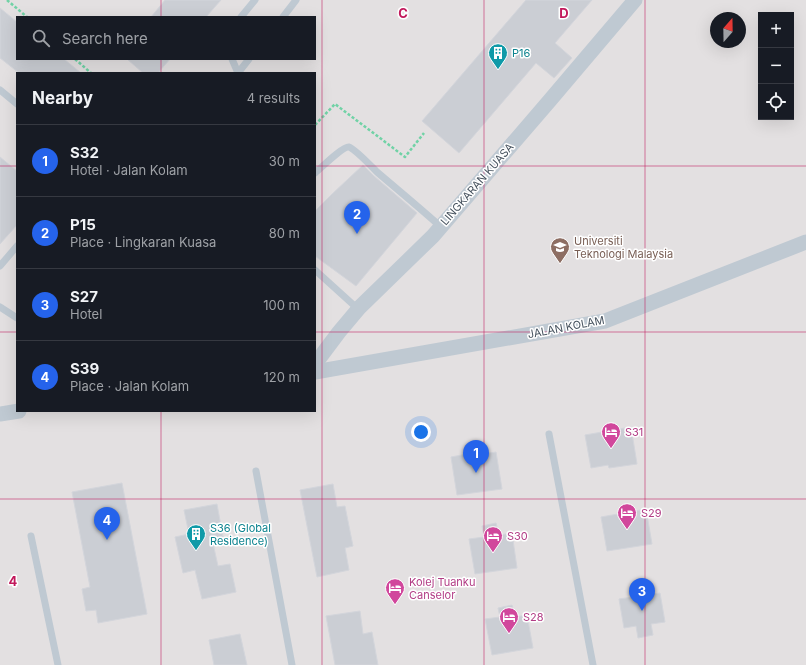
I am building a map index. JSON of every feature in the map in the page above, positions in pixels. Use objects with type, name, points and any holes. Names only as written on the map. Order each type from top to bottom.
[{"type":"street","name":"LINGKARAN KUASA","points":[[316,363],[358,309],[433,236],[635,0]]},
{"type":"street","name":"JALAN KOLAM","points":[[316,372],[605,321],[806,242]]},
{"type":"street","points":[[0,414],[16,411]]},
{"type":"lane","points":[[242,16],[255,0]]},
{"type":"lane","points":[[284,16],[296,0]]},
{"type":"lane","points":[[232,60],[238,72]]},
{"type":"lane","points":[[239,72],[248,60]]},
{"type":"lane","points":[[0,90],[16,103]]},
{"type":"lane","points":[[316,172],[339,152],[349,147],[441,226]]},
{"type":"lane","points":[[0,266],[16,247]]},
{"type":"lane","points":[[316,271],[358,309]]},
{"type":"lane","points":[[0,307],[16,317]]},
{"type":"lane","points":[[548,434],[593,665]]},
{"type":"lane","points":[[256,471],[292,665]]},
{"type":"lane","points":[[31,536],[58,665]]},
{"type":"path","points":[[8,0],[26,16]]},
{"type":"path","points":[[76,60],[90,72]]},
{"type":"path","points":[[316,124],[335,104],[405,156],[424,133]]},
{"type":"shaded area","name":"Universiti Teknologi Malaysia","points":[[0,0],[806,0],[806,665],[0,665]]},
{"type":"building","points":[[165,0],[221,0],[207,16],[152,16]]},
{"type":"building","name":"P16","points":[[526,0],[592,0],[555,43],[572,58],[554,78],[536,63],[459,153],[422,121]]},
{"type":"building","points":[[0,8],[16,21],[16,60],[65,60],[80,72],[18,72],[0,58]]},
{"type":"building","points":[[128,60],[169,60],[159,72],[142,72]]},
{"type":"building","points":[[0,157],[16,170],[16,226],[0,244]]},
{"type":"building","points":[[363,165],[417,213],[356,286],[316,257],[316,210]]},
{"type":"building","name":"S31","points":[[631,427],[637,464],[609,468],[608,465],[591,468],[585,435]]},
{"type":"building","points":[[481,443],[483,454],[496,452],[502,489],[457,495],[451,457],[467,454],[465,445]]},
{"type":"building","points":[[122,483],[147,614],[98,623],[96,610],[86,611],[82,589],[90,587],[72,492]]},
{"type":"building","points":[[333,484],[337,507],[345,506],[353,546],[345,548],[349,570],[317,577],[300,490]]},
{"type":"building","name":"S36 (Global Residence)","points":[[217,504],[223,537],[212,539],[218,566],[230,564],[236,592],[202,599],[195,570],[183,573],[175,537],[189,534],[184,510]]},
{"type":"building","name":"S29","points":[[646,509],[652,544],[607,551],[601,517]]},
{"type":"building","name":"S30","points":[[496,523],[499,535],[512,533],[517,568],[475,574],[469,539],[484,537],[482,526]]},
{"type":"building","points":[[660,593],[665,622],[651,624],[653,635],[638,638],[636,626],[624,628],[619,599]]},
{"type":"building","name":"S28","points":[[512,605],[515,617],[527,615],[533,648],[492,655],[485,619],[500,617],[498,608]]},
{"type":"building","points":[[360,611],[363,634],[372,632],[378,665],[335,665],[326,616]]},
{"type":"building","points":[[240,634],[247,665],[214,665],[209,640]]},
{"type":"place","name":"P16","points":[[498,70]]},
{"type":"place","name":"P15","points":[[357,234]]},
{"type":"place","name":"Universiti Teknologi Malaysia","points":[[560,264]]},
{"type":"place","name":"S31","points":[[611,449]]},
{"type":"place","name":"S32","points":[[476,473]]},
{"type":"place","name":"S29","points":[[627,530]]},
{"type":"place","name":"S39","points":[[107,540]]},
{"type":"place","name":"S36 (Global Residence)","points":[[196,551]]},
{"type":"place","name":"S30","points":[[493,553]]},
{"type":"place","name":"Kolej Tuanku Canselor","points":[[395,605]]},
{"type":"place","name":"S27","points":[[642,611]]},
{"type":"place","name":"S28","points":[[509,634]]}]
